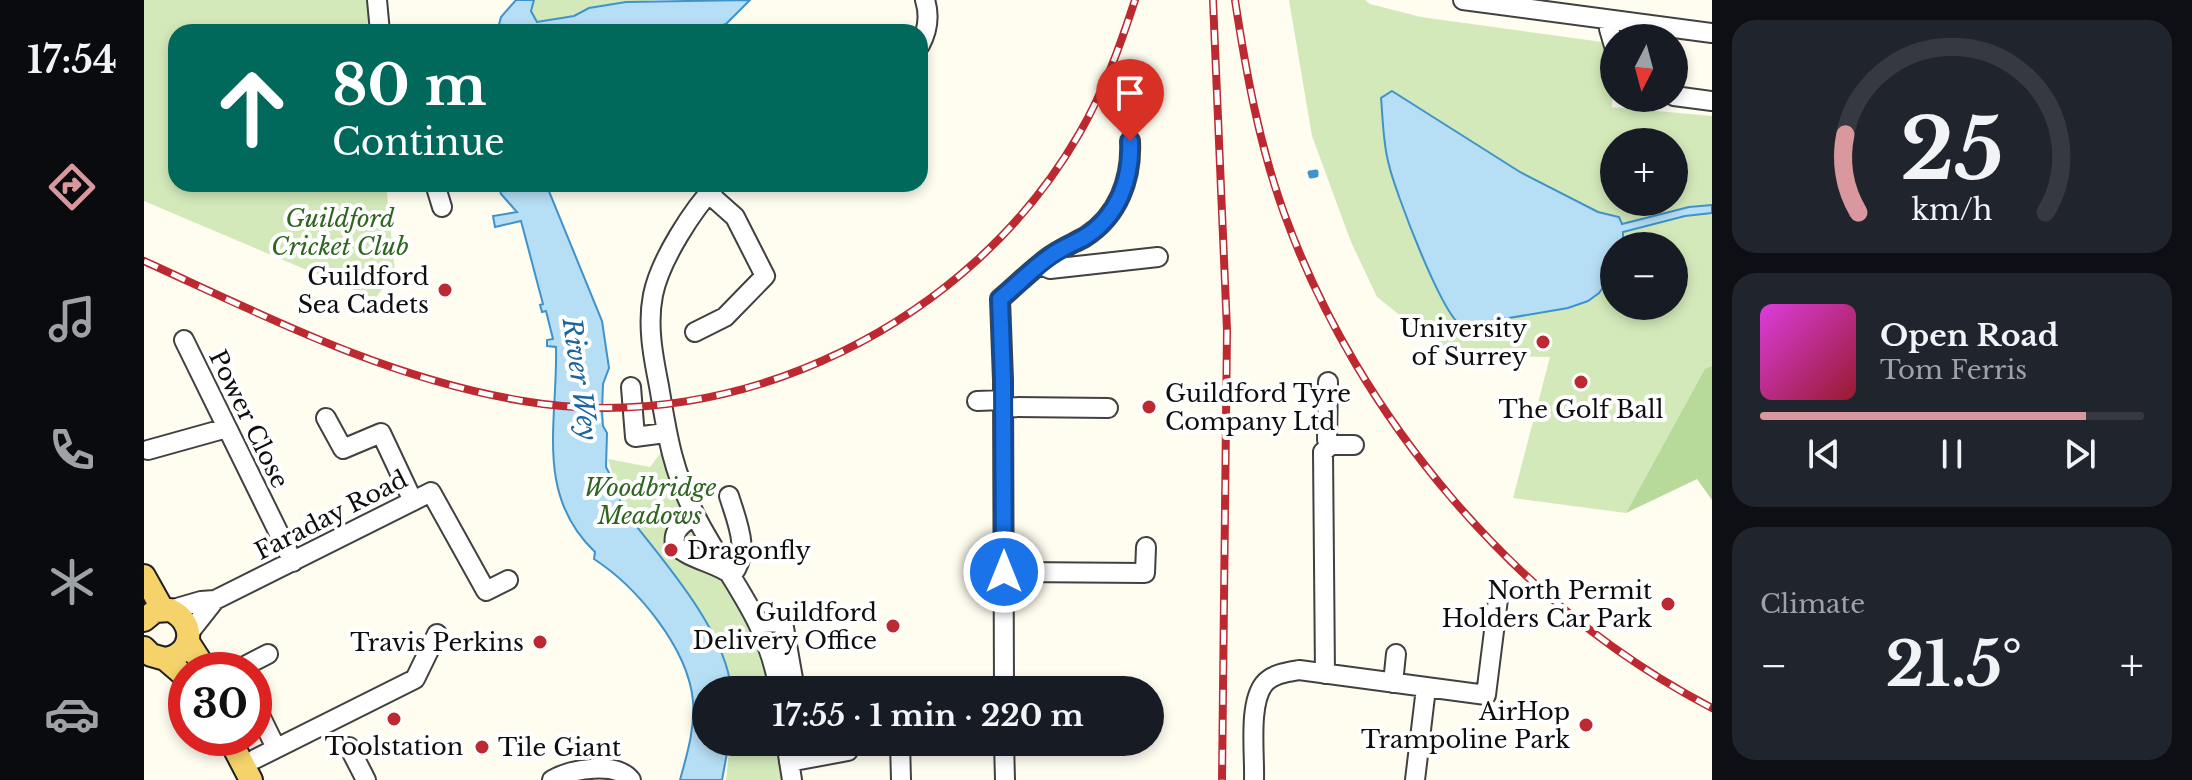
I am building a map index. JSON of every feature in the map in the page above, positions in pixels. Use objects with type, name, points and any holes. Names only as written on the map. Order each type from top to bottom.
[{"type":"main road","points":[[144,576],[159,613],[182,618],[197,652]]},
{"type":"main road","points":[[165,659],[179,654],[189,637]]},
{"type":"main road","points":[[144,648],[151,655],[168,662]]},
{"type":"main road","points":[[253,770],[264,780]]},
{"type":"street","points":[[377,0],[379,24]]},
{"type":"street","points":[[1463,0],[1712,33]]},
{"type":"street","points":[[1688,98],[1712,101]]},
{"type":"street","points":[[1004,676],[1000,299],[1051,255],[1099,227],[1109,215],[1128,176],[1130,141]]},
{"type":"street","points":[[437,192],[442,207]]},
{"type":"street","points":[[710,192],[668,256],[653,294],[652,342],[665,433],[674,464],[695,515],[768,641],[776,676]]},
{"type":"street","points":[[695,332],[725,317],[765,276],[735,217],[714,192]]},
{"type":"street","points":[[1041,265],[1050,269],[1158,257]]},
{"type":"street","name":"Power Close","points":[[184,340],[293,562]]},
{"type":"street","points":[[1328,382],[1327,440],[1331,445]]},
{"type":"street","points":[[631,387],[635,437],[665,433]]},
{"type":"street","points":[[977,401],[1108,408]]},
{"type":"street","points":[[326,418],[343,449],[381,433],[413,501]]},
{"type":"street","points":[[148,450],[227,428]]},
{"type":"street","points":[[1325,674],[1323,452],[1331,445],[1354,445]]},
{"type":"street","name":"Faraday Road","points":[[159,613],[215,600],[431,492],[486,591],[508,580]]},
{"type":"street","points":[[729,496],[740,533],[742,561],[732,575]]},
{"type":"street","points":[[695,515],[679,526],[674,538],[675,545],[685,553],[723,568],[732,575]]},
{"type":"street","points":[[1004,572],[1145,573],[1146,547]]},
{"type":"street","points":[[1254,780],[1255,702],[1265,683],[1281,673],[1299,670],[1486,695],[1498,599]]},
{"type":"street","name":"Faraday Road","points":[[189,637],[215,600]]},
{"type":"street","points":[[759,623],[783,622],[793,676]]},
{"type":"street","points":[[253,770],[276,748],[415,679],[437,634]]},
{"type":"street","points":[[1393,683],[1396,654]]},
{"type":"street","points":[[1415,780],[1426,688]]},
{"type":"street","points":[[272,740],[276,748]]},
{"type":"street","points":[[349,747],[366,780]]},
{"type":"street","points":[[791,771],[834,756]]},
{"type":"street","points":[[900,756],[901,780]]},
{"type":"street","points":[[1004,756],[1005,780]]},
{"type":"street","points":[[552,780],[561,775],[607,769],[626,774],[631,780]]},
{"type":"green space","name":"Guildford Cricket Club","points":[[144,0],[367,0],[369,24],[168,24],[168,192],[387,192],[395,272],[375,299],[144,201]]},
{"type":"green space","points":[[534,0],[654,0],[589,8],[574,16],[536,22],[531,11]]},
{"type":"green space","points":[[1289,0],[1365,0],[1421,17],[1600,42],[1600,112],[1668,112],[1712,116],[1712,205],[1688,207],[1688,128],[1600,128],[1600,212],[1520,172],[1392,91],[1386,114],[1385,149],[1399,199],[1421,254],[1455,322],[1600,280],[1600,320],[1688,320],[1688,232],[1623,232],[1685,216],[1712,213],[1712,366],[1705,370],[1626,513],[1513,498],[1550,357],[1450,355],[1377,297],[1351,242],[1312,136]]},
{"type":"green space","points":[[1615,216],[1654,216],[1622,224],[1619,217]]},
{"type":"green space","points":[[1712,366],[1712,500],[1697,479],[1626,513],[1705,369]]},
{"type":"green space","name":"Woodbridge Meadows","points":[[662,451],[694,531],[744,610],[765,650],[768,676],[720,676],[624,512],[608,459],[650,467]]},
{"type":"green space","points":[[729,756],[779,756],[782,780],[726,780]]},
{"type":"water","points":[[516,0],[534,0],[531,11],[537,22],[626,2],[750,0],[726,24],[499,24],[501,17]]},
{"type":"water","points":[[1392,91],[1520,172],[1600,212],[1600,216],[1619,217],[1622,224],[1654,216],[1685,216],[1623,232],[1600,232],[1600,292],[1588,301],[1568,308],[1462,326],[1443,300],[1409,225],[1386,149],[1381,98]]},
{"type":"water","name":"River Wey","points":[[500,192],[549,192],[602,321],[609,368],[603,384],[602,411],[607,433],[606,467],[625,512],[690,597],[718,644],[727,668],[728,676],[692,676],[692,696],[689,681],[671,640],[643,602],[594,559],[595,552],[576,530],[563,506],[553,456],[556,347],[547,346],[547,340],[553,339],[546,311],[542,312],[540,305],[543,304],[521,221],[495,227],[493,216],[517,212]]},
{"type":"water","points":[[1712,205],[1712,213],[1688,216],[1688,207]]},
{"type":"water","points":[[692,728],[692,756],[726,756],[722,780],[680,780]]},
{"type":"waterway","points":[[1310,173],[1316,172],[1311,176]]},
{"type":"railway","points":[[144,261],[376,362],[473,391],[523,401],[604,408],[686,401],[765,382],[842,352],[913,311],[977,260],[1033,201],[1079,134],[1111,68],[1135,0]]},
{"type":"railway","points":[[1213,0],[1227,330],[1222,780]]},
{"type":"railway","points":[[1235,0],[1254,108],[1284,213],[1316,289],[1355,363],[1401,433],[1453,500],[1511,561],[1574,617],[1641,666],[1712,708]]},
{"type":"place","name":"Guildford Sea Cadets","points":[[445,290]]},
{"type":"place","name":"University of Surrey","points":[[1543,342]]},
{"type":"place","name":"The Golf Ball","points":[[1581,382]]},
{"type":"place","name":"Guildford Tyre Company Ltd","points":[[1149,407]]},
{"type":"place","name":"Dragonfly","points":[[671,550]]},
{"type":"place","name":"North Permit Holders Car Park","points":[[1668,604]]},
{"type":"place","name":"Guildford Delivery Office","points":[[893,626]]},
{"type":"place","name":"Travis Perkins","points":[[540,642]]},
{"type":"place","name":"Toolstation","points":[[394,719]]},
{"type":"place","name":"AirHop Trampoline Park","points":[[1586,725]]},
{"type":"place","name":"Tile Giant","points":[[482,747]]},
{"type":"route","points":[[1004,572],[1000,299],[1051,255],[1085,237],[1109,215],[1128,176],[1130,141]]}]
